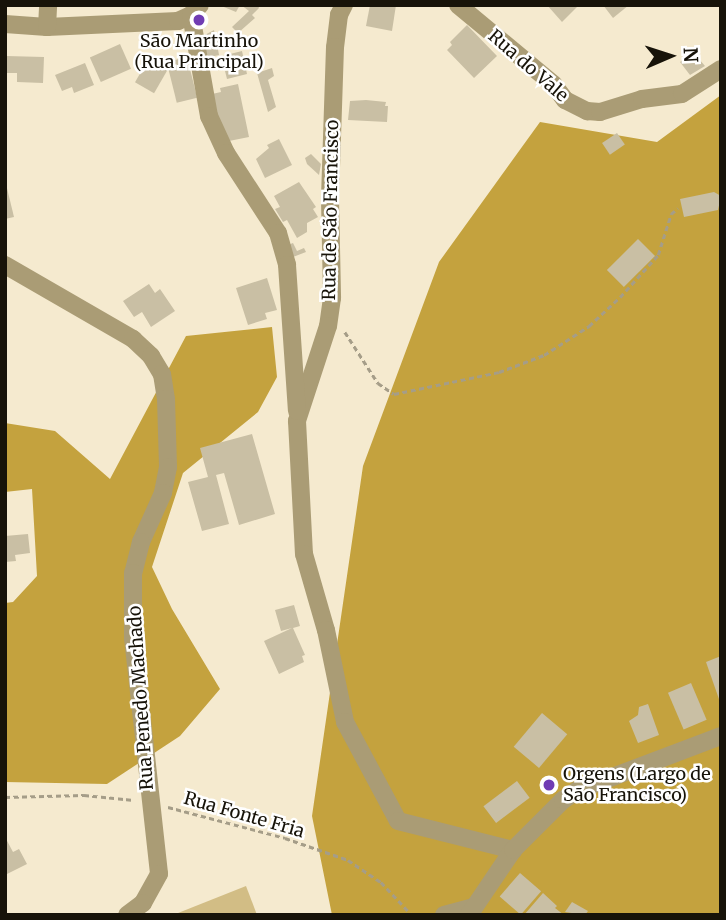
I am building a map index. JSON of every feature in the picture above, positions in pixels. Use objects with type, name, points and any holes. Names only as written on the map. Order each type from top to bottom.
[{"type":"street","points":[[47,27],[48,5]]},
{"type":"street","name":"Rua de São Francisco","points":[[344,5],[335,47],[330,199],[332,298],[298,421],[304,554],[326,630],[345,723],[398,821],[513,850]]},
{"type":"street","name":"Rua do Vale","points":[[458,5],[553,84],[565,100],[587,111],[600,112],[642,99],[682,94],[721,69]]},
{"type":"street","points":[[5,24],[47,27],[178,21],[195,10],[209,116],[226,153],[278,233],[287,265],[298,421]]},
{"type":"street","name":"Rua Penedo Machado","points":[[5,265],[133,339],[152,356],[162,374],[166,399],[168,467],[163,493],[141,542],[133,573],[132,638],[159,874],[143,903],[127,915]]},
{"type":"street","points":[[444,915],[471,911],[513,850],[563,800],[578,790],[721,736]]},
{"type":"path","points":[[330,313],[378,383],[394,394],[499,372],[544,355],[589,326],[659,255],[671,214],[678,208]]},
{"type":"path","name":"Rua Fonte Fria","points":[[5,797],[84,795],[149,802],[229,821],[348,860],[382,882],[412,915]]},
{"type":"shaded area","points":[[721,95],[721,915],[332,915],[312,816],[363,466],[439,262],[540,122],[657,142]]},
{"type":"shaded area","points":[[272,327],[277,377],[258,412],[183,473],[152,567],[172,609],[220,689],[180,736],[107,784],[5,782],[5,603],[13,602],[37,576],[32,489],[5,492],[5,423],[55,431],[110,479],[186,336]]},
{"type":"shaded area","points":[[246,886],[257,915],[173,915]]},
{"type":"building","points":[[219,5],[240,5],[236,12]]},
{"type":"building","points":[[241,5],[258,5],[259,8],[252,15],[255,18],[238,33],[232,27],[249,11]]},
{"type":"building","points":[[370,5],[396,5],[392,31],[366,26]]},
{"type":"building","points":[[547,5],[579,5],[562,22]]},
{"type":"building","points":[[603,5],[629,5],[613,18]]},
{"type":"building","points":[[467,25],[497,56],[474,78],[447,50],[452,45],[450,42]]},
{"type":"building","points":[[214,30],[215,36],[220,35],[221,43],[217,44],[219,55],[206,58],[201,37]]},
{"type":"building","points":[[120,44],[131,69],[101,82],[90,57]]},
{"type":"building","points":[[242,51],[247,74],[227,79],[225,71],[233,70],[230,54]]},
{"type":"building","points":[[693,52],[705,66],[690,75],[680,62]]},
{"type":"building","points":[[6,56],[44,57],[43,83],[17,82],[17,73],[6,73]]},
{"type":"building","points":[[187,57],[197,98],[177,103],[167,62]]},
{"type":"building","points":[[149,58],[168,69],[154,93],[135,82]]},
{"type":"building","points":[[85,63],[94,85],[74,93],[72,87],[62,91],[55,75]]},
{"type":"building","points":[[272,68],[274,76],[268,80],[276,107],[268,112],[257,73]]},
{"type":"building","points":[[238,84],[249,137],[229,141],[218,125],[212,94],[221,92],[220,88]]},
{"type":"building","points":[[350,101],[386,102],[387,122],[348,120]]},
{"type":"building","points":[[617,133],[625,145],[610,155],[602,143]]},
{"type":"building","points":[[279,139],[292,165],[265,178],[256,159],[269,148],[267,145]]},
{"type":"building","points":[[311,154],[321,164],[319,175],[307,164],[305,158]]},
{"type":"building","points":[[5,180],[14,217],[5,219]]},
{"type":"building","points":[[299,182],[316,207],[313,209],[318,217],[307,223],[307,232],[297,238],[287,220],[283,222],[275,209],[280,207],[274,196]]},
{"type":"building","points":[[714,192],[721,196],[718,210],[684,217],[680,199]]},
{"type":"building","points":[[638,239],[655,256],[624,287],[607,270]]},
{"type":"building","points":[[293,243],[297,251],[304,248],[306,252],[293,257],[288,245]]},
{"type":"building","points":[[267,278],[277,310],[265,313],[267,319],[248,325],[236,288]]},
{"type":"building","points":[[149,284],[155,293],[160,289],[175,311],[151,327],[142,312],[134,317],[123,301]]},
{"type":"building","points":[[252,434],[275,514],[239,525],[224,473],[216,475],[229,524],[202,531],[188,482],[208,477],[200,448]]},
{"type":"building","points":[[28,534],[30,553],[15,555],[16,561],[5,562],[5,536]]},
{"type":"building","points":[[294,605],[300,626],[293,628],[305,655],[302,656],[304,662],[279,674],[264,641],[292,628],[281,631],[275,610]]},
{"type":"building","points":[[721,656],[721,702],[720,702],[706,662]]},
{"type":"building","points":[[691,683],[707,720],[684,730],[668,693]]},
{"type":"building","points":[[648,704],[659,735],[638,743],[629,721],[638,715],[639,707]]},
{"type":"building","points":[[542,713],[567,734],[539,768],[514,747]]},
{"type":"building","points":[[517,781],[530,798],[496,823],[483,806]]},
{"type":"building","points":[[5,837],[13,852],[19,849],[27,864],[5,875]]},
{"type":"building","points":[[520,873],[541,891],[521,915],[500,896]]},
{"type":"building","points":[[543,893],[557,906],[555,908],[564,915],[524,915]]},
{"type":"building","points":[[572,902],[588,911],[585,915],[565,912]]},
{"type":"place","name":"São Martinho (Rua Principal)","points":[[199,20]]},
{"type":"place","name":"Orgens (Largo de São Francisco)","points":[[549,785]]}]
